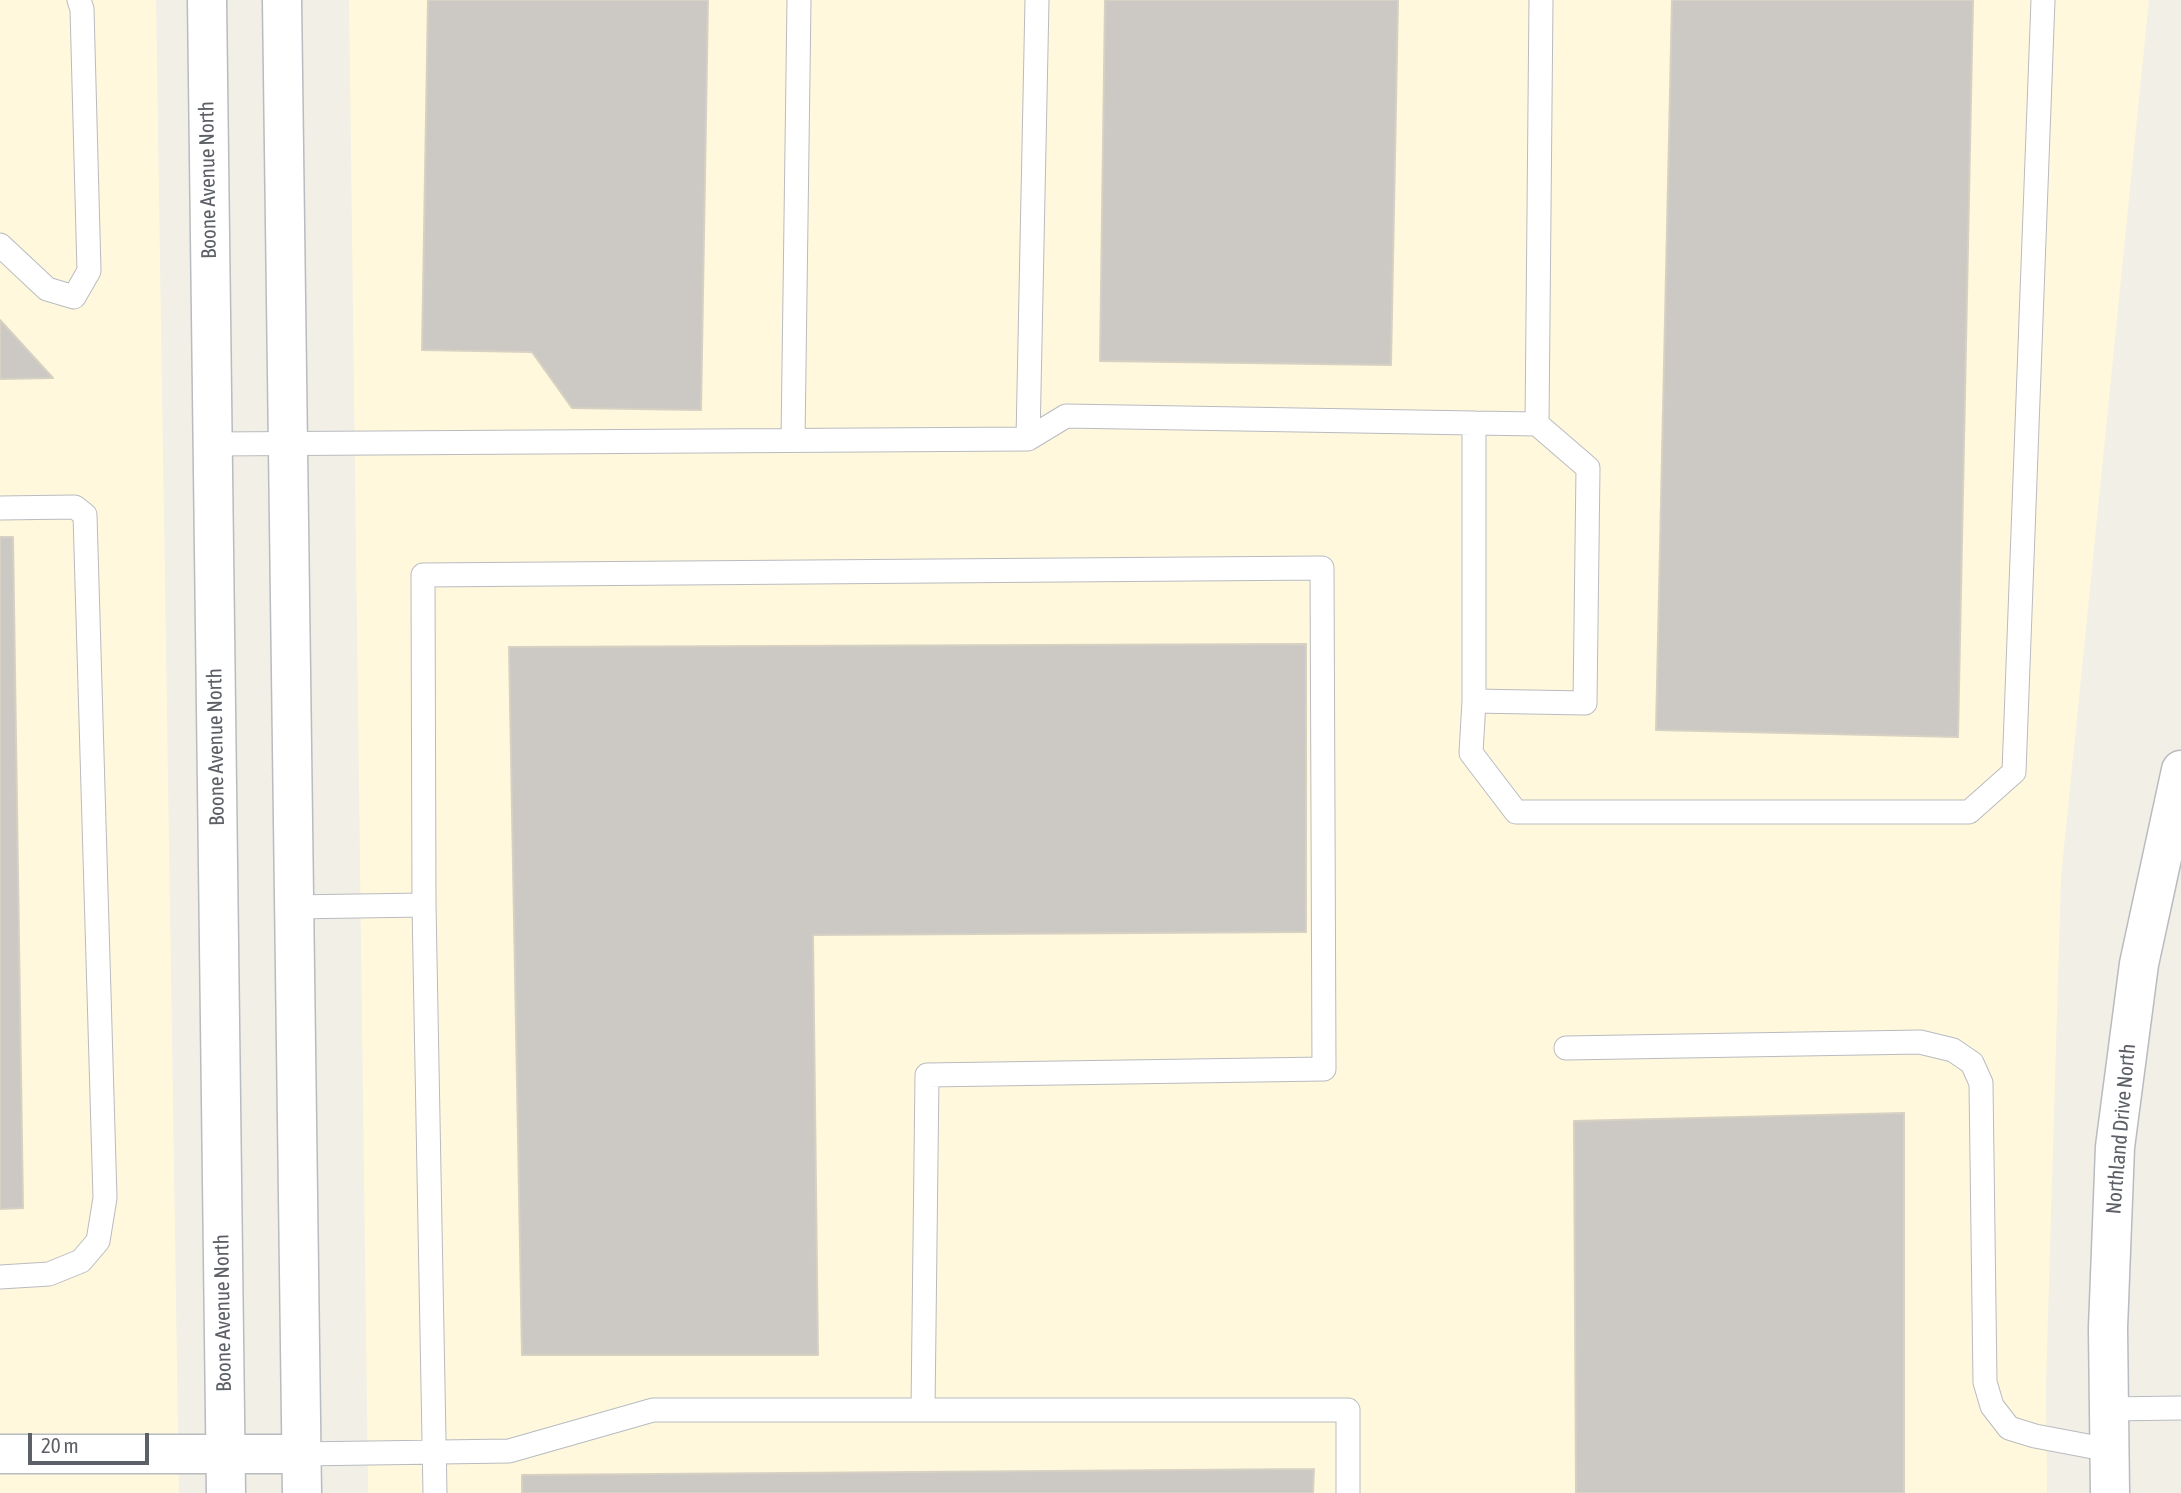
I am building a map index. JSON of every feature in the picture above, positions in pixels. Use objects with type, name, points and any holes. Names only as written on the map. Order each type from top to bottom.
[{"type":"street","name":"Boone Avenue North","points":[[207,0],[226,1493]]},
{"type":"street","points":[[282,0],[302,1493]]},
{"type":"street","name":"Northland Drive North","points":[[2110,1493],[2108,1328],[2115,1147],[2139,964],[2181,770]]},
{"type":"street","points":[[0,1454],[301,1454]]},
{"type":"lane","points":[[0,245],[47,289],[74,297],[89,271],[82,9],[79,0]]},
{"type":"lane","points":[[793,440],[799,0]]},
{"type":"lane","points":[[1028,439],[1037,0]]},
{"type":"lane","points":[[1537,424],[1541,0]]},
{"type":"lane","points":[[1474,423],[1474,701],[1471,753],[1516,812],[1969,812],[2014,772],[2043,0]]},
{"type":"lane","points":[[212,444],[1028,439],[1066,416],[1537,424],[1588,468],[1585,703],[1474,701]]},
{"type":"lane","points":[[0,508],[75,507],[85,515],[105,1198],[98,1241],[81,1261],[49,1274],[0,1277]]},
{"type":"lane","points":[[435,1493],[424,905],[423,575],[1322,568],[1324,1069],[927,1075],[923,1410]]},
{"type":"lane","points":[[293,907],[424,905]]},
{"type":"lane","points":[[1566,1048],[1920,1042],[1953,1050],[1972,1063],[1981,1083],[1986,1382],[1992,1406],[2009,1427],[2035,1436],[2109,1450]]},
{"type":"lane","points":[[2109,1409],[2181,1408]]},
{"type":"lane","points":[[301,1454],[509,1451],[653,1410],[1348,1410],[1348,1493]]},
{"type":"shaded area","points":[[0,0],[156,0],[179,1493],[0,1493]]},
{"type":"shaded area","points":[[349,0],[2149,0],[2061,877],[2046,1386],[2047,1493],[368,1493]]},
{"type":"building","points":[[428,0],[708,0],[701,410],[572,408],[532,352],[422,350]]},
{"type":"building","points":[[1105,0],[1398,0],[1391,365],[1100,361]]},
{"type":"building","points":[[1672,0],[1973,0],[1958,737],[1656,730]]},
{"type":"building","points":[[0,320],[53,378],[0,379]]},
{"type":"building","points":[[0,537],[13,537],[23,1208],[0,1209]]},
{"type":"building","points":[[1306,644],[1306,932],[813,935],[818,1355],[522,1355],[509,647]]},
{"type":"building","points":[[1904,1113],[1904,1493],[1576,1493],[1574,1121]]},
{"type":"building","points":[[1314,1469],[1313,1493],[522,1493],[522,1475]]}]
